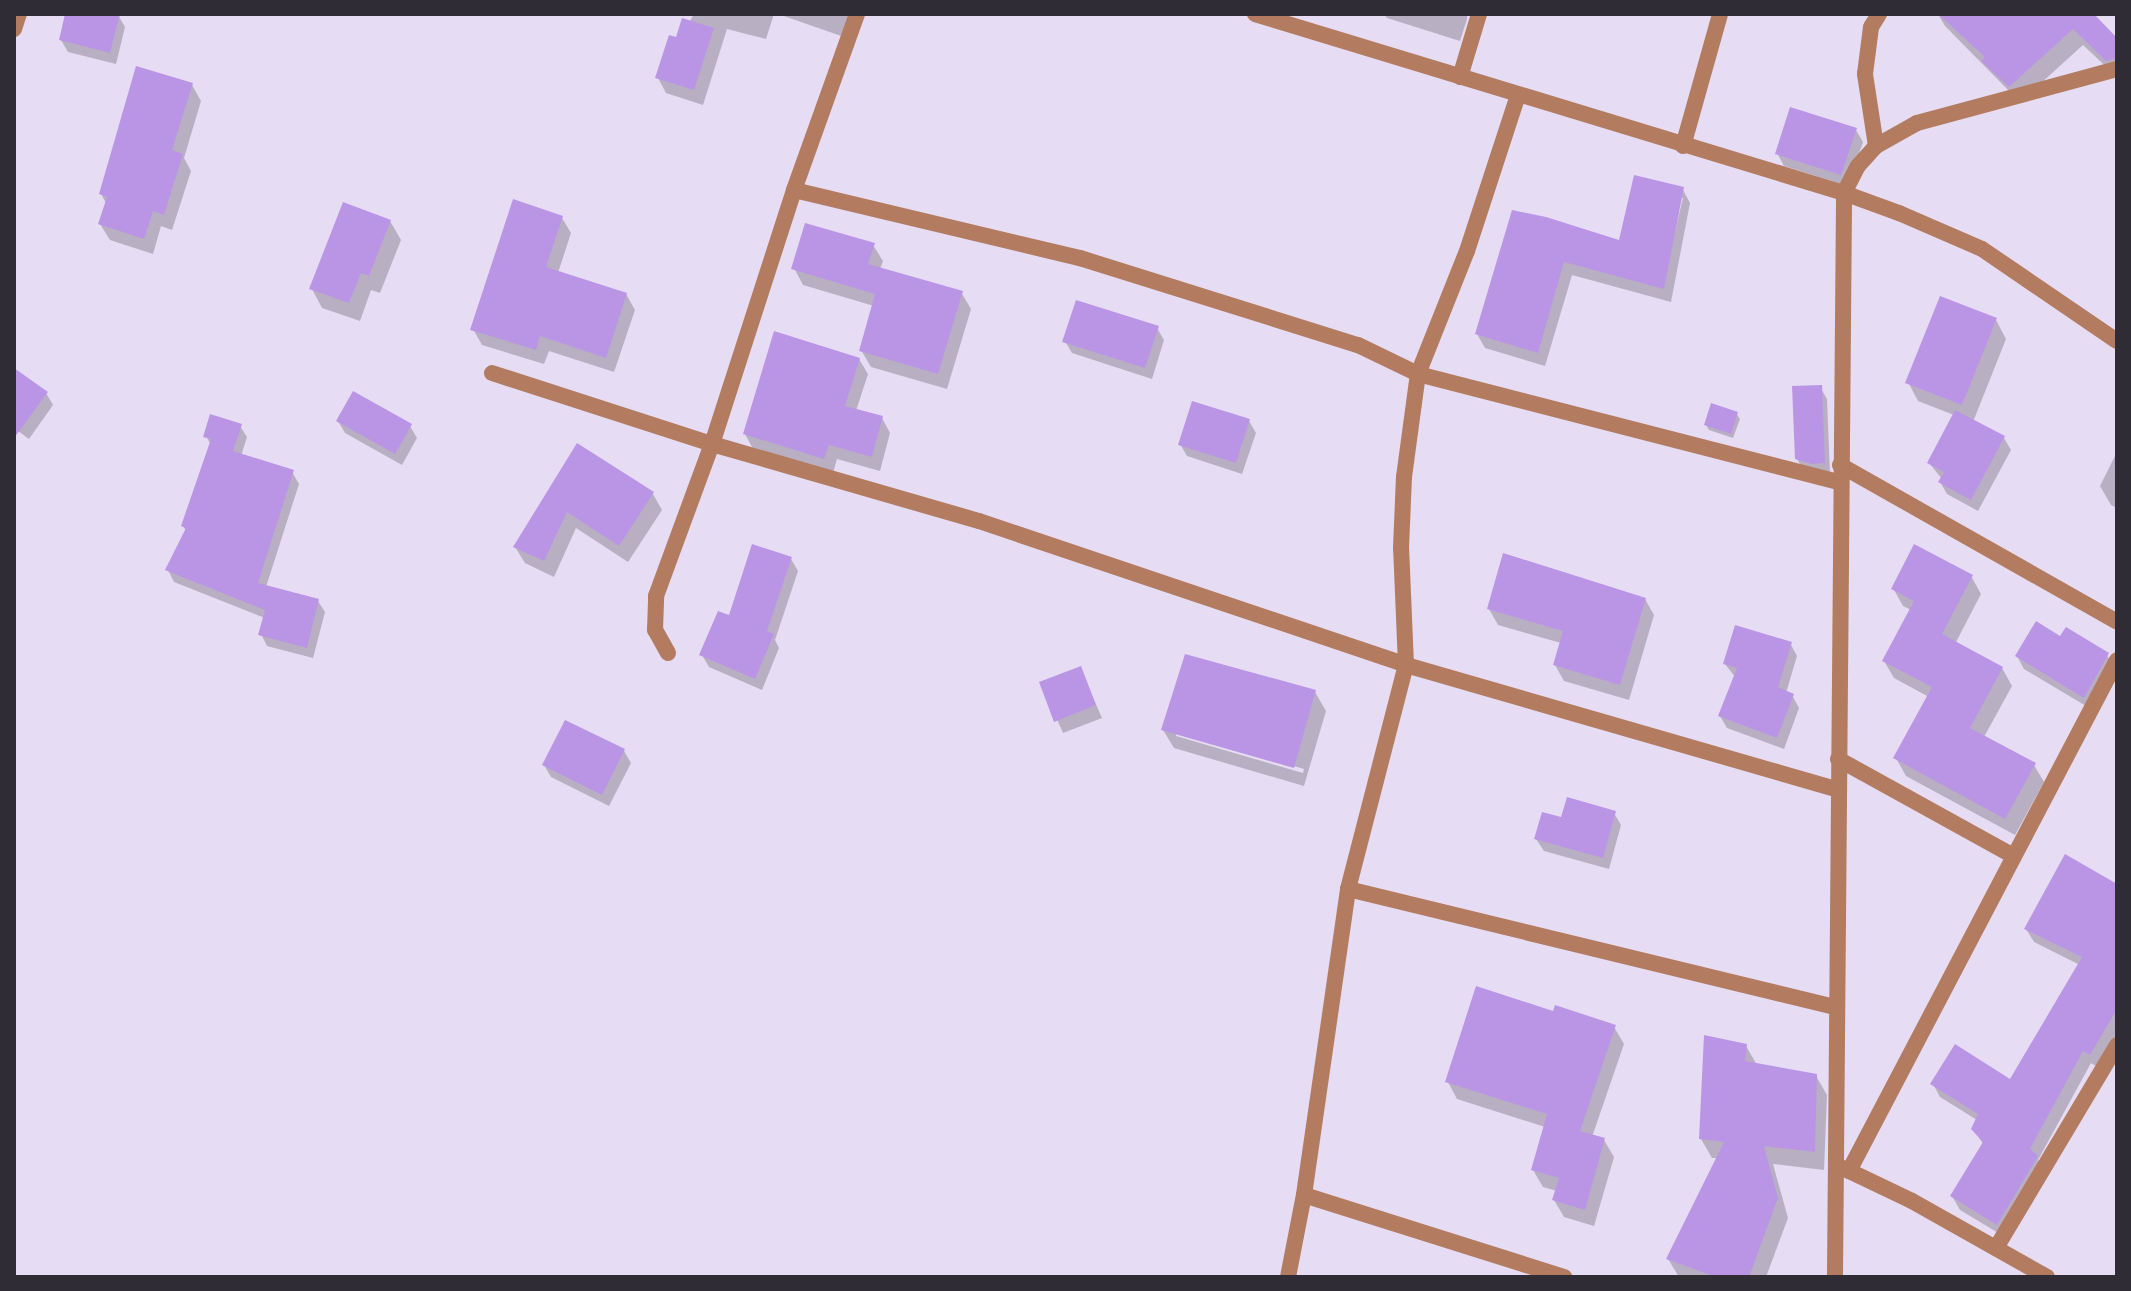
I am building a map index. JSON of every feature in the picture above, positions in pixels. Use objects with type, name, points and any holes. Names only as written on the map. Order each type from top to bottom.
[{"type":"street","points":[[14,29],[19,14]]},
{"type":"street","points":[[668,653],[655,630],[656,596],[712,444],[794,190],[857,14]]},
{"type":"street","points":[[1255,14],[1844,193],[1982,249],[2117,341]]},
{"type":"street","points":[[1460,77],[1479,14]]},
{"type":"street","points":[[1683,146],[1720,14]]},
{"type":"street","points":[[1876,146],[1865,74],[1871,27],[1879,14]]},
{"type":"street","points":[[1835,1277],[1842,1168],[1835,1007],[1844,193],[1858,166],[1876,146],[1917,123],[2117,69]]},
{"type":"street","points":[[1288,1277],[1304,1195],[1348,889],[1406,665],[1401,548],[1404,477],[1418,374],[1467,251],[1518,95]]},
{"type":"street","points":[[794,190],[1080,258],[1358,345],[1418,374],[1840,482]]},
{"type":"street","points":[[492,373],[712,444],[979,521],[1406,665],[1837,789]]},
{"type":"street","points":[[1840,465],[2117,622]]},
{"type":"street","points":[[1842,1168],[2014,856],[2117,660]]},
{"type":"street","points":[[1838,759],[2014,856]]},
{"type":"street","points":[[1348,889],[1835,1007]]},
{"type":"street","points":[[1996,1248],[2117,1045]]},
{"type":"street","points":[[1842,1168],[2047,1277]]},
{"type":"street","points":[[1304,1195],[1564,1277]]},
{"type":"building","points":[[65,14],[120,14],[110,53],[59,40]]},
{"type":"building","points":[[1938,14],[2094,14],[2117,38],[2117,58],[2106,61],[2073,29],[2009,87],[1981,61],[1985,57]]},
{"type":"building","points":[[682,18],[714,28],[694,90],[655,78],[669,35],[676,37]]},
{"type":"building","points":[[136,66],[193,83],[172,150],[183,154],[164,215],[153,211],[144,239],[98,224],[107,197],[99,194]]},
{"type":"building","points":[[1790,107],[1857,128],[1841,175],[1775,154]]},
{"type":"building","points":[[1634,175],[1684,187],[1664,289],[1564,262],[1538,353],[1475,334],[1512,210],[1546,217],[1619,240]]},
{"type":"building","points":[[513,199],[563,216],[546,267],[627,293],[606,358],[540,336],[536,350],[470,330]]},
{"type":"building","points":[[343,202],[391,220],[369,276],[361,273],[349,303],[309,289]]},
{"type":"building","points":[[805,223],[875,243],[868,264],[963,291],[938,374],[859,351],[875,294],[791,269]]},
{"type":"building","points":[[1940,296],[1997,318],[1962,405],[1905,383]]},
{"type":"building","points":[[1076,300],[1159,326],[1145,368],[1062,342]]},
{"type":"building","points":[[774,331],[860,358],[845,406],[883,416],[872,457],[829,445],[824,459],[743,434]]},
{"type":"building","points":[[14,368],[48,392],[14,438]]},
{"type":"building","points":[[1822,385],[1825,463],[1812,464],[1795,459],[1792,386]]},
{"type":"building","points":[[353,391],[412,424],[395,454],[336,421]]},
{"type":"building","points":[[1192,401],[1250,419],[1236,463],[1178,445]]},
{"type":"building","points":[[1711,403],[1738,412],[1731,434],[1704,425]]},
{"type":"building","points":[[1955,410],[2005,436],[1971,500],[1938,482],[1944,472],[1927,463]]},
{"type":"building","points":[[210,414],[242,424],[233,451],[294,470],[258,583],[319,599],[307,648],[258,635],[265,610],[165,570],[186,528],[181,526],[211,439],[203,437]]},
{"type":"building","points":[[577,443],[654,492],[619,546],[567,512],[544,561],[513,547]]},
{"type":"building","points":[[752,544],[792,557],[767,631],[774,634],[755,679],[699,655],[718,611],[729,615]]},
{"type":"building","points":[[1914,544],[1973,575],[1942,634],[2003,667],[1970,728],[2036,763],[2005,819],[1893,758],[1932,687],[1882,661],[1914,601],[1891,589]]},
{"type":"building","points":[[1503,553],[1646,598],[1620,685],[1553,665],[1563,631],[1487,609]]},
{"type":"building","points":[[2036,621],[2060,636],[2066,627],[2109,653],[2084,698],[2015,656]]},
{"type":"building","points":[[1735,625],[1792,642],[1778,687],[1794,694],[1777,738],[1718,716],[1737,668],[1723,664]]},
{"type":"building","points":[[1185,654],[1316,690],[1294,768],[1161,730]]},
{"type":"building","points":[[1081,666],[1096,705],[1054,722],[1039,682]]},
{"type":"building","points":[[565,720],[625,749],[602,795],[542,765]]},
{"type":"building","points":[[1567,797],[1616,811],[1603,858],[1534,839],[1542,812],[1561,817]]},
{"type":"building","points":[[2065,854],[2117,884],[2117,1009],[2090,1055],[2083,1051],[2030,1149],[2038,1156],[1997,1225],[1950,1196],[1983,1142],[1971,1129],[1978,1114],[1930,1084],[1955,1044],[2010,1079],[2082,957],[2024,929]]},
{"type":"building","points":[[1476,986],[1553,1011],[1555,1005],[1616,1025],[1580,1131],[1605,1138],[1585,1210],[1552,1200],[1559,1178],[1531,1170],[1547,1114],[1445,1082]]},
{"type":"building","points":[[1704,1035],[1747,1044],[1745,1061],[1817,1074],[1815,1152],[1764,1146],[1778,1198],[1749,1277],[1716,1277],[1666,1259],[1724,1142],[1699,1139]]}]
